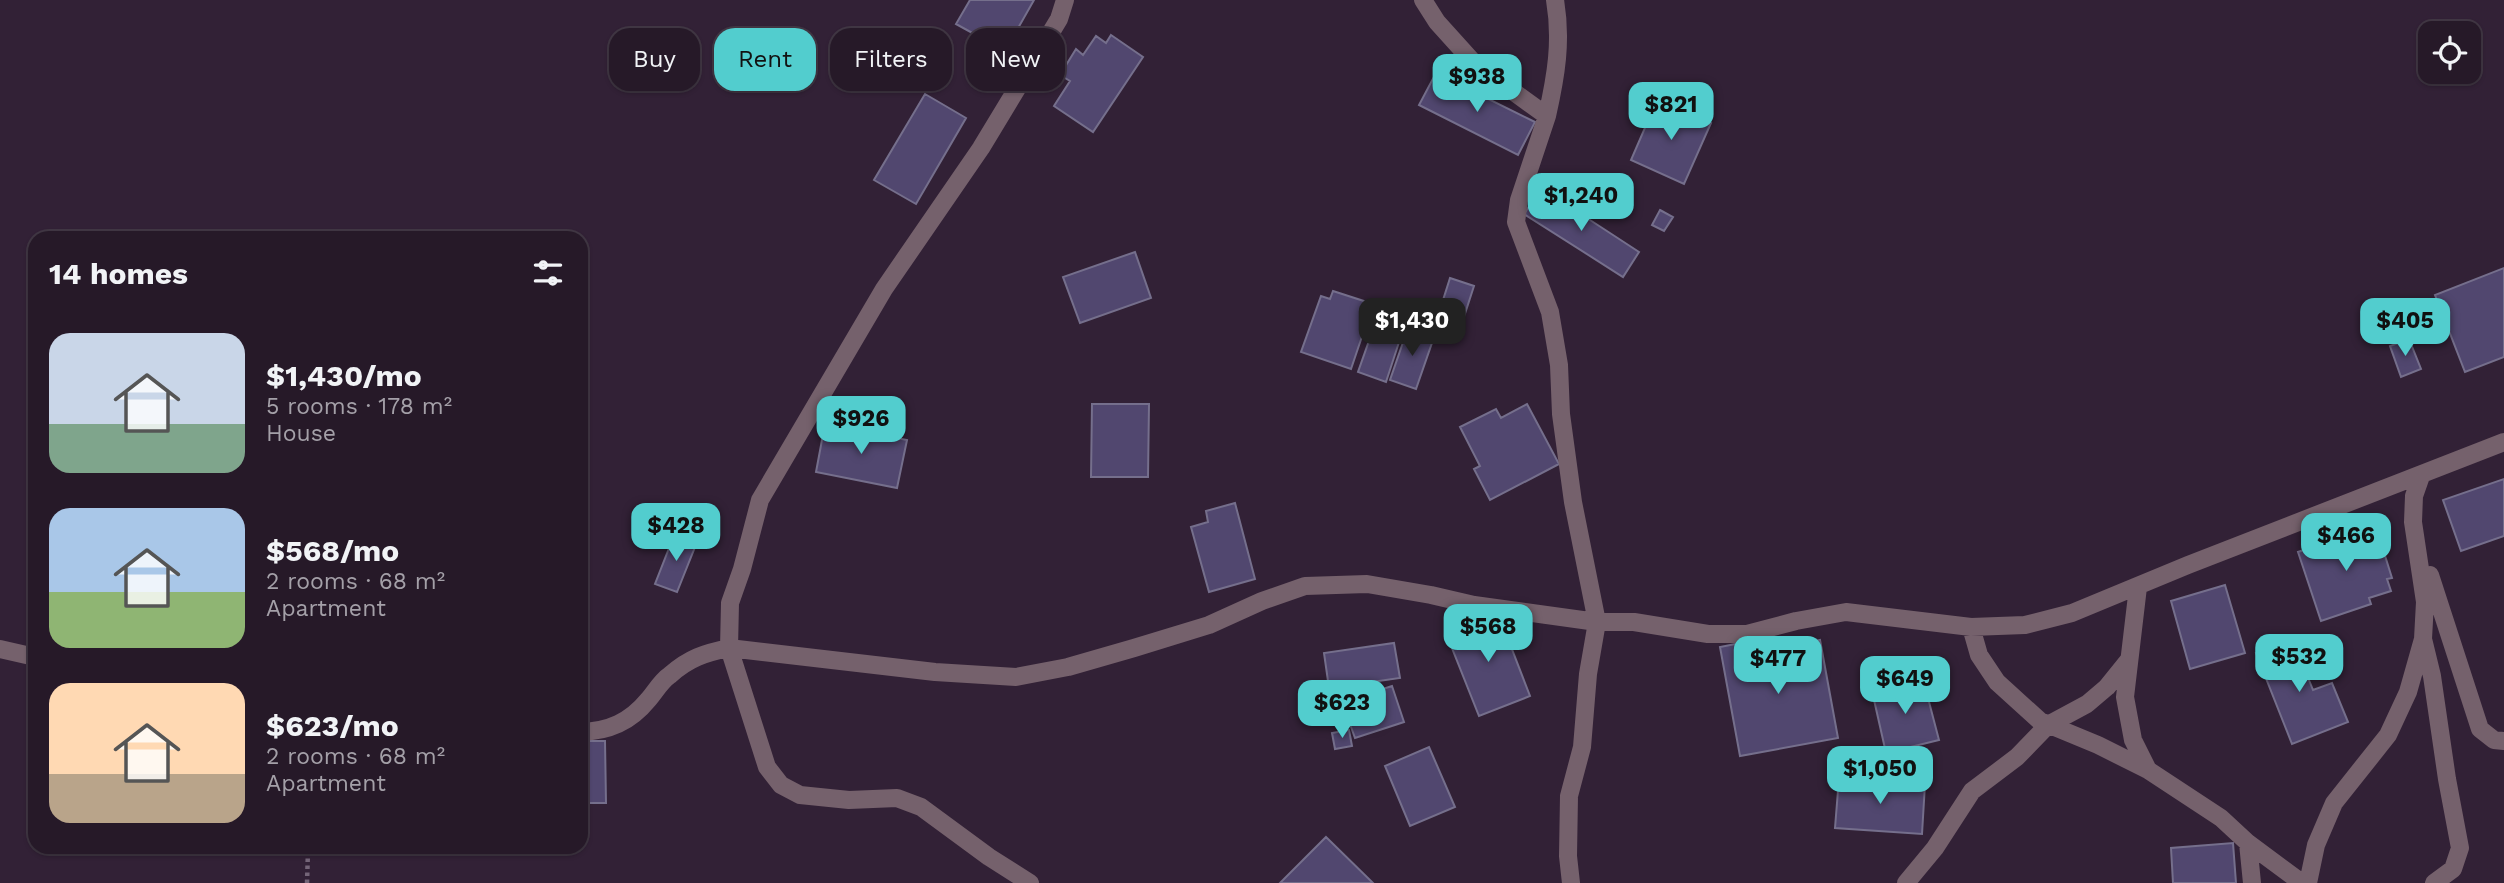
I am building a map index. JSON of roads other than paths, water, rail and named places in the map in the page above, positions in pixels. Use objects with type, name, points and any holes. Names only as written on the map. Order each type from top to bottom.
[{"type":"street","points":[[1030,883],[989,857],[921,807],[897,798],[849,800],[800,795],[781,785],[767,767],[729,648],[730,603],[760,500],[884,289],[988,136],[1059,19],[1065,0]]},
{"type":"street","points":[[1423,0],[1437,22],[1474,63],[1547,116]]},
{"type":"street","points":[[1555,0],[1560,25],[1558,67],[1547,116],[1518,200],[1516,222],[1550,312],[1559,365],[1561,414],[1573,502],[1597,622],[1588,674],[1582,747],[1569,796],[1568,856],[1571,883]]},
{"type":"street","points":[[588,732],[597,732],[621,724],[642,708],[668,676],[699,654],[729,648],[935,672],[1016,677],[1068,667],[1209,625],[1262,601],[1305,586],[1367,584],[1474,605],[1597,622],[1634,622],[1708,634],[1746,634],[1846,612],[1971,626],[2025,625],[2072,613],[2504,442]]},
{"type":"street","points":[[2308,883],[2316,845],[2334,803],[2388,735],[2408,692],[2423,639],[2425,602],[2413,522],[2414,496],[2421,476]]},
{"type":"street","points":[[2413,522],[2480,729],[2501,744]]},
{"type":"street","points":[[2138,587],[2125,697],[2133,740],[2148,770]]},
{"type":"street","points":[[1971,626],[1979,654],[1997,682],[2039,721],[2098,745],[2148,770],[2221,817],[2248,843],[2302,883]]},
{"type":"street","points":[[2423,639],[2432,676],[2460,848],[2453,869],[2434,883]]},
{"type":"street","points":[[0,649],[28,655]]},
{"type":"street","points":[[1906,883],[1935,848],[1972,791],[2017,757],[2048,725],[2087,704],[2107,687],[2128,661]]},
{"type":"street","points":[[2248,843],[2252,883]]}]
